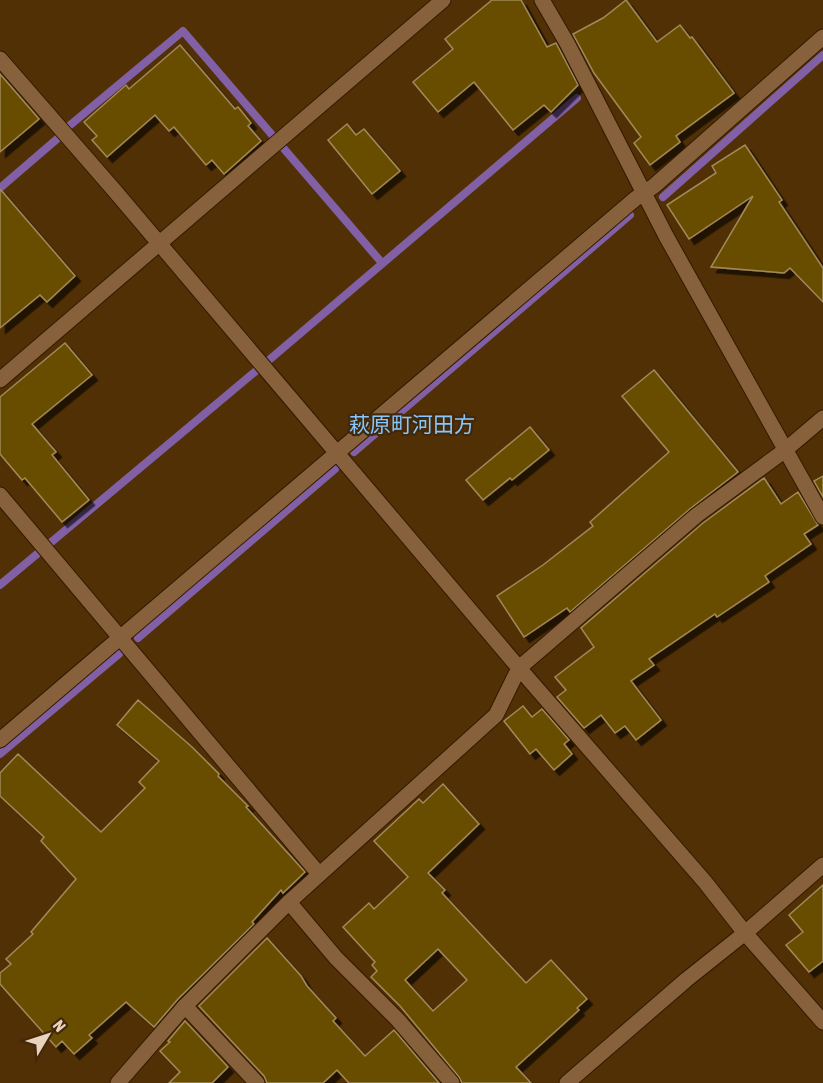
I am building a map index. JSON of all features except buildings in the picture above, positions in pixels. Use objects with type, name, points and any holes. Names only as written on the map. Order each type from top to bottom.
[{"type":"street","points":[[0,380],[443,0]]},
{"type":"street","points":[[542,0],[784,451],[823,517]]},
{"type":"street","points":[[0,740],[654,186],[823,37]]},
{"type":"street","points":[[0,59],[823,1022]]},
{"type":"street","points":[[118,1083],[185,1006],[288,902],[496,715],[519,668],[697,515],[784,451],[823,418]]},
{"type":"street","points":[[0,495],[319,874]]},
{"type":"street","points":[[567,1083],[823,865]]},
{"type":"street","points":[[288,902],[336,958],[398,1020],[452,1083]]},
{"type":"street","points":[[185,1006],[257,1083]]},
{"type":"waterway","points":[[0,188],[69,126],[183,31],[382,263]]},
{"type":"waterway","points":[[663,197],[823,55]]},
{"type":"waterway","points":[[0,585],[577,98]]},
{"type":"waterway","points":[[354,452],[630,215]]},
{"type":"waterway","points":[[138,638],[335,469]]},
{"type":"waterway","points":[[0,754],[119,654]]},
{"type":"district","name":"萩原町河田方","points":[[412,425]]}]
